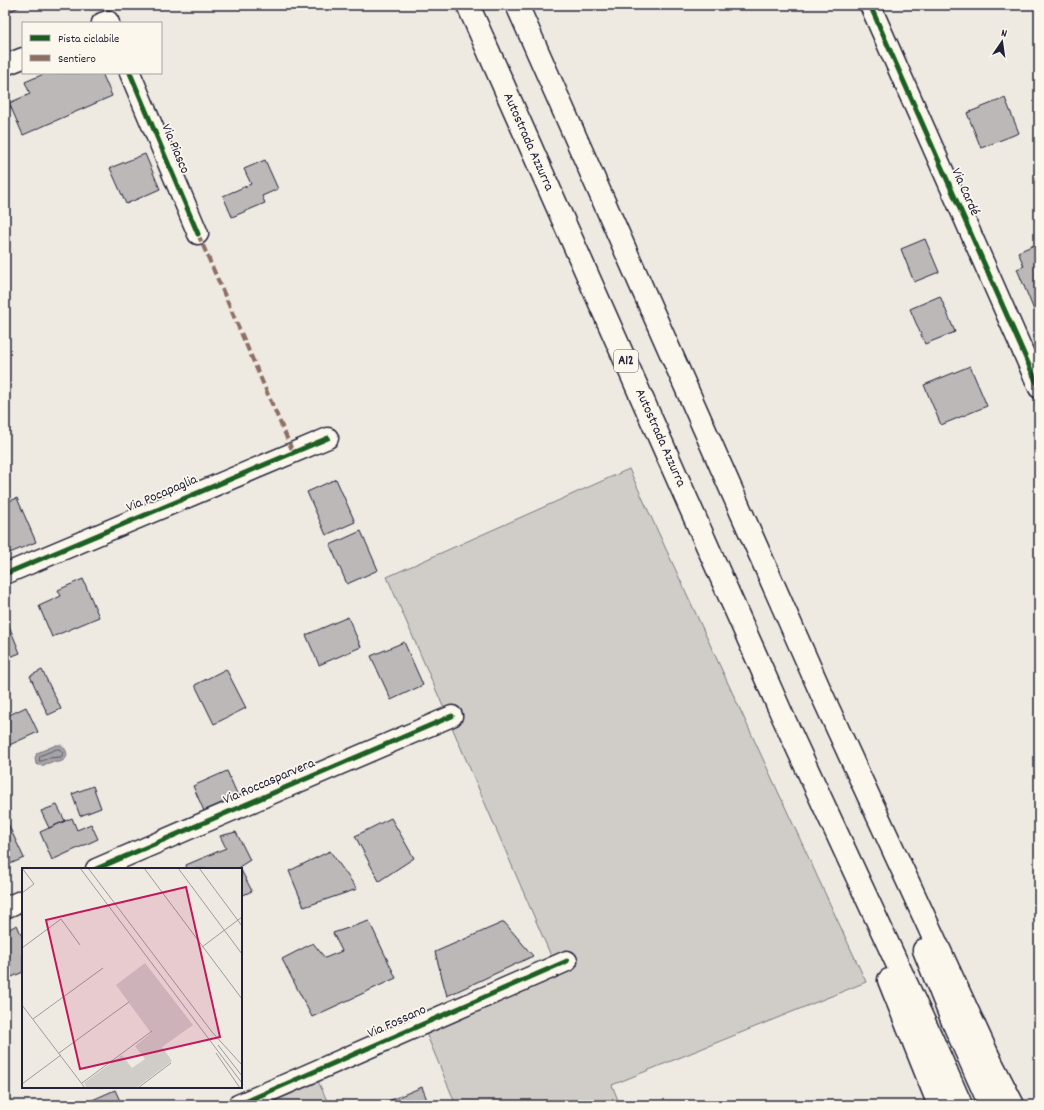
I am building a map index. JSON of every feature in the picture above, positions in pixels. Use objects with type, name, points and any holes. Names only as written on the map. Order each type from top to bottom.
[{"type":"highway","name":"Autostrada Azzurra","points":[[468,5],[783,717]]},
{"type":"highway","points":[[517,5],[822,695],[991,1062],[1013,1105]]},
{"type":"highway","points":[[822,695],[953,1022],[990,1105]]},
{"type":"highway","points":[[783,717],[939,1105]]},
{"type":"highway","points":[[783,717],[961,1105]]},
{"type":"street","name":"Via Cardé","points":[[870,5],[1039,388]]},
{"type":"street","points":[[5,66],[22,58]]},
{"type":"street","name":"Via Piasco","points":[[130,74],[198,234]]},
{"type":"street","name":"Via Pocapaglia","points":[[5,574],[328,438]]},
{"type":"street","name":"Via Roccasparvera","points":[[98,868],[452,716]]},
{"type":"street","points":[[5,908],[22,900]]},
{"type":"street","name":"Via Fossano","points":[[238,1105],[567,961]]},
{"type":"shaded area","points":[[629,469],[866,982],[612,1085],[620,1105],[456,1105],[426,1033],[558,972],[387,577]]},
{"type":"shaded area","points":[[318,1081],[329,1105],[263,1105]]},
{"type":"water","points":[[56,745],[61,745],[65,749],[67,756],[64,760],[60,762],[52,762],[42,766],[36,764],[35,758],[37,753]]},
{"type":"building","points":[[5,5],[24,5],[5,13]]},
{"type":"building","points":[[44,74],[102,74],[112,96],[23,135],[9,103],[30,94],[25,82]]},
{"type":"building","points":[[1005,98],[1019,133],[981,148],[967,113]]},
{"type":"building","points":[[145,154],[160,189],[126,204],[110,168]]},
{"type":"building","points":[[265,160],[278,189],[262,196],[265,203],[232,217],[223,196],[251,184],[244,169]]},
{"type":"building","points":[[925,239],[939,272],[914,282],[901,249]]},
{"type":"building","points":[[1039,243],[1039,314],[1036,315],[1017,269],[1024,266],[1018,252]]},
{"type":"building","points":[[940,296],[955,332],[925,344],[910,309]]},
{"type":"building","points":[[970,366],[987,406],[941,425],[924,385]]},
{"type":"building","points":[[336,479],[355,522],[326,535],[307,492]]},
{"type":"building","points":[[17,498],[36,542],[5,555],[5,503]]},
{"type":"building","points":[[361,531],[378,570],[347,584],[330,545]]},
{"type":"building","points":[[83,579],[99,617],[52,637],[39,606],[61,596],[58,590]]},
{"type":"building","points":[[348,617],[361,647],[319,665],[306,635]]},
{"type":"building","points":[[7,621],[20,653],[5,659],[5,622]]},
{"type":"building","points":[[404,642],[423,685],[391,700],[371,656]]},
{"type":"building","points":[[226,669],[246,708],[214,724],[195,685]]},
{"type":"building","points":[[42,670],[61,709],[48,715],[30,676]]},
{"type":"building","points":[[26,707],[38,732],[5,747],[5,717]]},
{"type":"building","points":[[227,771],[238,796],[204,811],[193,786]]},
{"type":"building","points":[[93,786],[101,808],[80,816],[72,794]]},
{"type":"building","points":[[57,805],[65,821],[49,828],[41,811]]},
{"type":"building","points":[[72,818],[77,830],[91,824],[98,839],[52,860],[40,832]]},
{"type":"building","points":[[391,818],[414,858],[379,881],[355,836]]},
{"type":"building","points":[[8,824],[24,858],[5,866],[5,825]]},
{"type":"building","points":[[236,832],[250,860],[240,868],[187,868],[186,865],[226,848],[220,836]]},
{"type":"building","points":[[330,851],[357,889],[304,907],[289,871]]},
{"type":"building","points":[[242,872],[252,891],[242,896]]},
{"type":"building","points":[[369,921],[396,978],[312,1017],[282,959],[313,943],[325,958],[342,951],[333,933]]},
{"type":"building","points":[[504,922],[533,956],[447,996],[435,952]]},
{"type":"building","points":[[17,925],[22,937],[22,972],[5,980],[5,931]]},
{"type":"building","points":[[422,1087],[429,1105],[379,1105]]},
{"type":"building","points":[[115,1090],[122,1105],[81,1105]]},
{"type":"marked path","points":[[198,234],[293,452]]},
{"type":"cycle path","points":[[870,5],[1039,388]]},
{"type":"cycle path","points":[[130,74],[198,234]]},
{"type":"cycle path","points":[[5,574],[328,438]]},
{"type":"cycle path","points":[[98,868],[452,716]]},
{"type":"cycle path","points":[[238,1105],[567,961]]}]
